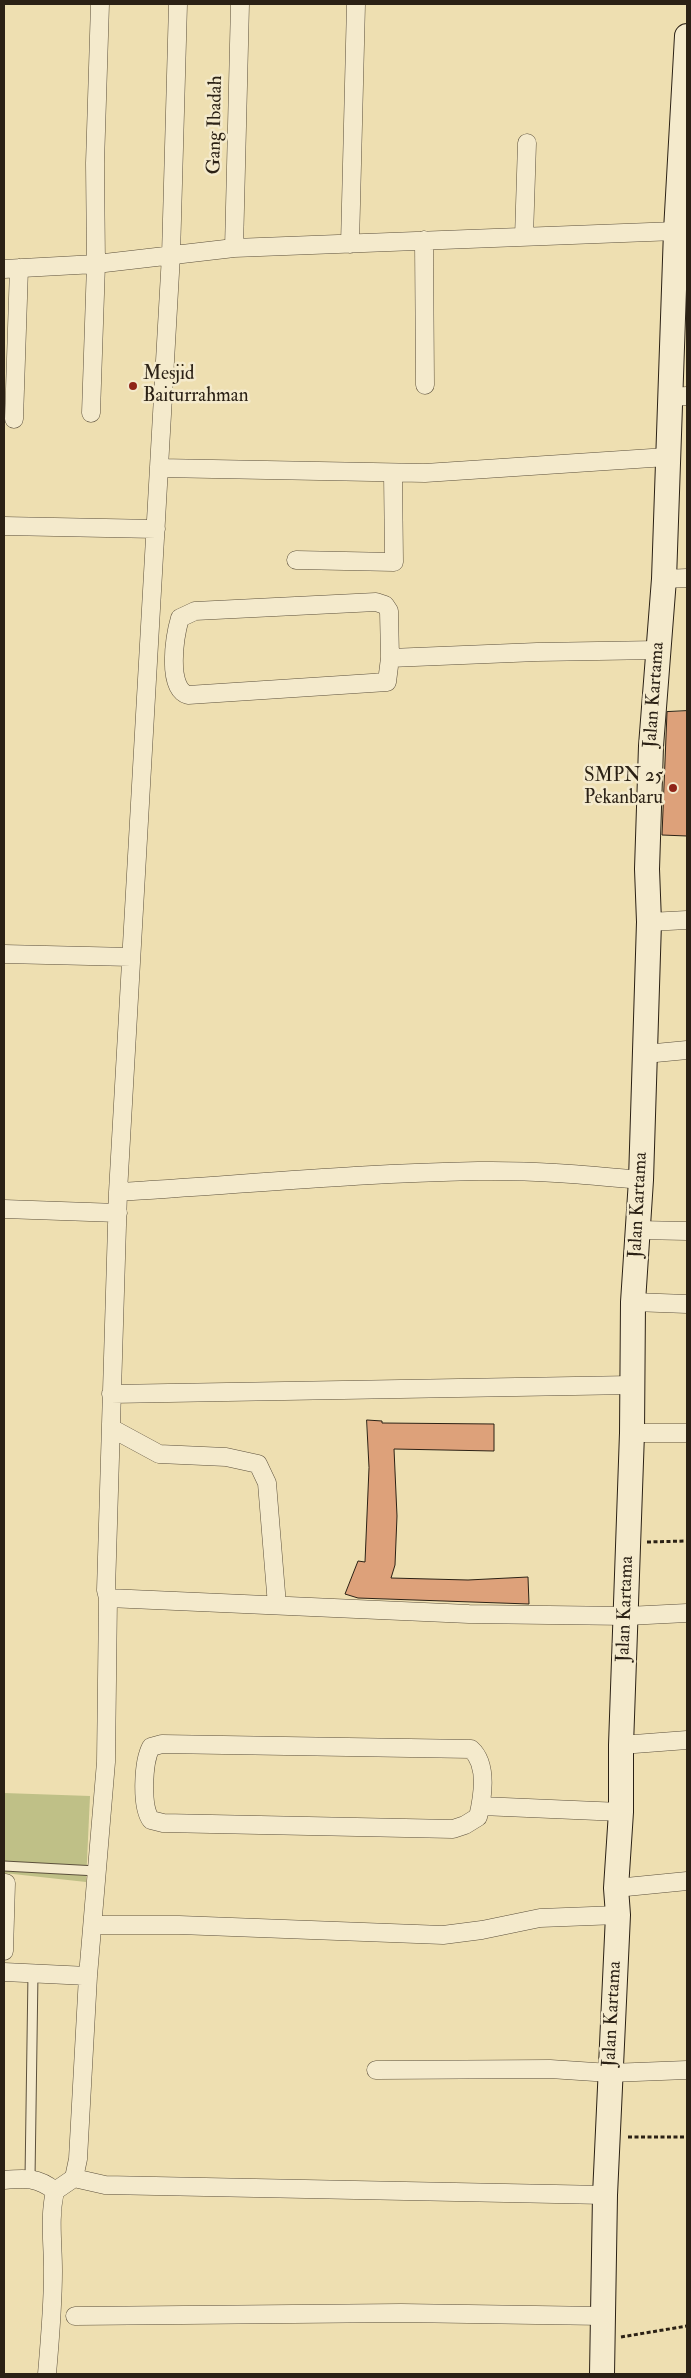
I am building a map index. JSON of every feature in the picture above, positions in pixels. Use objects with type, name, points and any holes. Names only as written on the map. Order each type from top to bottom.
[{"type":"main road","name":"Jalan Kartama","points":[[602,2374],[605,2195],[618,1915],[616,1888],[621,1812],[621,1745],[632,1433],[633,1302],[641,1180],[649,922],[647,869],[658,650],[664,579],[667,457],[679,397],[676,231],[685,138],[687,36]]},
{"type":"street","points":[[92,413],[96,264],[95,162],[100,4]]},
{"type":"street","points":[[47,2374],[53,2271],[50,2231],[55,2191],[74,2178],[78,2159],[88,1976],[106,1762],[108,1598],[106,1590],[118,1192],[145,686],[160,468],[170,255],[178,4]]},
{"type":"street","name":"Gang Ibadah","points":[[234,248],[240,4]]},
{"type":"street","points":[[350,244],[356,4]]},
{"type":"street","points":[[524,237],[527,143]]},
{"type":"street","points":[[14,419],[11,268],[96,264],[234,248],[676,231]]},
{"type":"street","points":[[424,240],[425,385]]},
{"type":"street","points":[[160,468],[425,473],[667,457]]},
{"type":"street","points":[[296,560],[394,562],[393,473]]},
{"type":"street","points":[[4,526],[156,529]]},
{"type":"street","points":[[664,579],[687,578]]},
{"type":"street","points":[[376,602],[385,605],[389,611],[390,658],[389,678],[384,682],[188,695],[181,691],[175,676],[175,634],[180,618],[196,611],[376,602]]},
{"type":"street","points":[[390,658],[537,652],[658,650]]},
{"type":"street","points":[[649,922],[687,920]]},
{"type":"street","points":[[4,954],[130,956]]},
{"type":"street","points":[[645,1054],[687,1050]]},
{"type":"street","points":[[118,1192],[346,1176],[480,1171],[562,1173],[641,1180]]},
{"type":"street","points":[[4,1208],[118,1213]]},
{"type":"street","points":[[637,1230],[687,1231]]},
{"type":"street","points":[[633,1302],[687,1304]]},
{"type":"street","points":[[112,1394],[632,1385]]},
{"type":"street","points":[[111,1428],[159,1454],[226,1457],[258,1464],[266,1483],[277,1605]]},
{"type":"street","points":[[632,1433],[687,1433]]},
{"type":"street","points":[[108,1598],[468,1614],[626,1616],[687,1613]]},
{"type":"street","points":[[621,1745],[687,1740]]},
{"type":"street","points":[[162,1744],[471,1749],[479,1756],[482,1771],[481,1806],[478,1817],[465,1825],[453,1829],[163,1823],[151,1820],[145,1813],[146,1757],[151,1747],[162,1744]]},
{"type":"street","points":[[481,1806],[621,1812]]},
{"type":"street","points":[[616,1888],[687,1881]]},
{"type":"street","points":[[4,1883],[6,1883],[4,1951]]},
{"type":"street","points":[[93,1925],[189,1925],[443,1935],[482,1930],[540,1918],[618,1915]]},
{"type":"street","points":[[4,1972],[88,1976]]},
{"type":"street","points":[[376,2070],[550,2068],[610,2073],[687,2070]]},
{"type":"street","points":[[4,2180],[30,2178],[44,2182],[55,2191]]},
{"type":"street","points":[[74,2178],[105,2185],[605,2195]]},
{"type":"street","points":[[74,2316],[401,2313],[603,2316]]},
{"type":"lane","points":[[4,1866],[98,1871]]},
{"type":"lane","points":[[30,2178],[33,1974]]},
{"type":"path","points":[[628,1543],[687,1541]]},
{"type":"path","points":[[608,2137],[687,2137]]},
{"type":"path","points":[[603,2347],[621,2337],[687,2326]]},
{"type":"green space","points":[[4,1793],[90,1796],[86,1882],[4,1873]]},
{"type":"building","name":"SMPN 25 Pekanbaru","points":[[687,711],[687,836],[662,835],[667,712]]},
{"type":"building","points":[[367,1420],[382,1421],[382,1423],[494,1424],[494,1451],[394,1449],[397,1516],[395,1565],[391,1578],[468,1580],[528,1577],[529,1604],[358,1598],[345,1594],[358,1561],[365,1562],[369,1468]]},
{"type":"place","name":"Mesjid Baiturrahman","points":[[133,386]]},
{"type":"place","name":"SMPN 25 Pekanbaru","points":[[673,788]]}]
